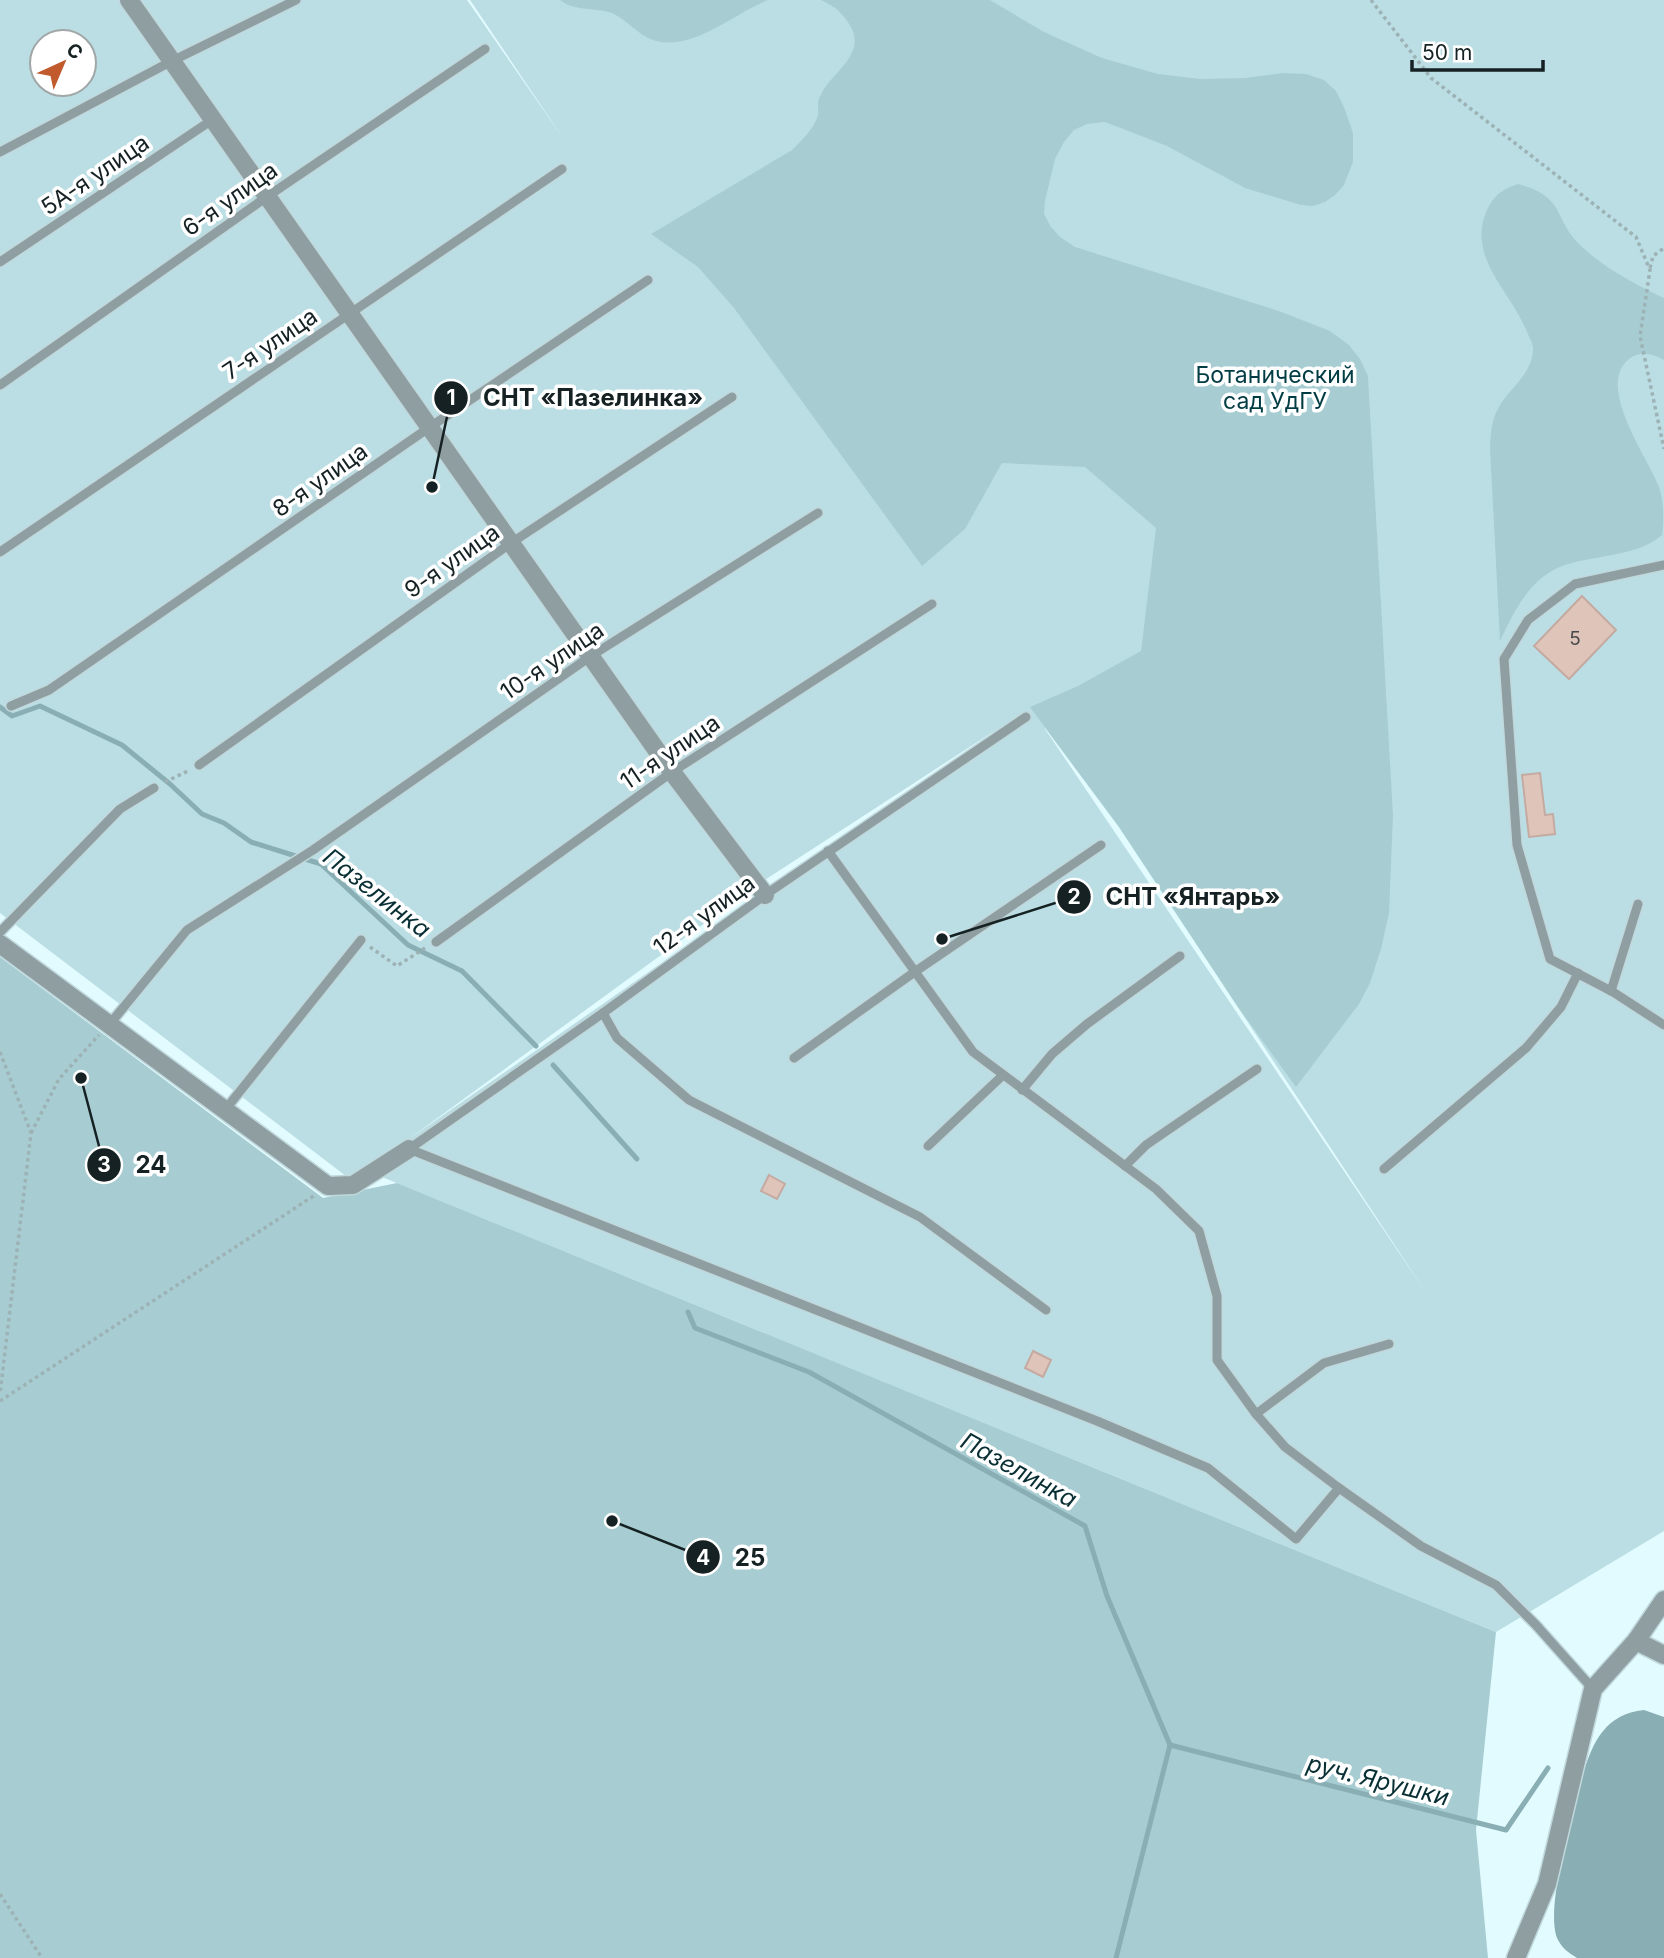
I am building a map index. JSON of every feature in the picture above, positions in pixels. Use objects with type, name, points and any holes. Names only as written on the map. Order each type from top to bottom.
[{"type":"street","points":[[129,0],[672,772],[765,895]]},
{"type":"street","points":[[0,944],[328,1186],[353,1185],[409,1149]]},
{"type":"street","points":[[1516,1958],[1546,1884],[1594,1689],[1636,1641],[1664,1600]]},
{"type":"street","points":[[1636,1641],[1664,1655]]},
{"type":"lane","points":[[0,152],[172,61],[296,0]]},
{"type":"lane","name":"6-я улица","points":[[0,385],[268,196],[485,49]]},
{"type":"lane","name":"5А-я улица","points":[[0,262],[212,120]]},
{"type":"lane","name":"7-я улица","points":[[0,552],[562,169]]},
{"type":"lane","name":"8-я улица","points":[[11,706],[50,690],[648,280]]},
{"type":"lane","name":"9-я улица","points":[[199,765],[511,542],[732,397]]},
{"type":"lane","name":"10-я улица","points":[[109,1025],[187,930],[313,850],[591,656],[818,513]]},
{"type":"lane","points":[[1663,1022],[1550,959],[1517,845],[1504,659],[1528,620],[1575,583],[1664,565]]},
{"type":"lane","name":"11-я улица","points":[[436,942],[672,772],[932,604]]},
{"type":"lane","name":"12-я улица","points":[[409,1149],[828,850],[1026,718]]},
{"type":"lane","points":[[0,932],[120,809],[154,788]]},
{"type":"lane","points":[[794,1058],[1101,845]]},
{"type":"lane","points":[[828,850],[973,1052],[1156,1189],[1199,1231],[1217,1296],[1217,1360],[1256,1414],[1285,1447],[1421,1546],[1496,1585],[1594,1689]]},
{"type":"lane","points":[[1611,991],[1638,904]]},
{"type":"lane","points":[[225,1110],[361,940]]},
{"type":"lane","points":[[1022,1090],[1052,1054],[1078,1031],[1180,956]]},
{"type":"lane","points":[[1384,1169],[1526,1048],[1562,1007],[1578,973]]},
{"type":"lane","points":[[603,1013],[617,1038],[689,1100],[920,1217],[1046,1310]]},
{"type":"lane","points":[[1125,1166],[1146,1145],[1257,1069]]},
{"type":"lane","points":[[928,1146],[1002,1076]]},
{"type":"lane","points":[[409,1149],[1084,1416],[1208,1468],[1296,1539],[1339,1488]]},
{"type":"lane","points":[[1256,1414],[1324,1363],[1389,1344]]},
{"type":"path","points":[[1371,0],[1432,78],[1636,237],[1650,270]]},
{"type":"path","points":[[1664,248],[1653,256],[1640,336],[1664,449]]},
{"type":"path","points":[[361,940],[397,966],[414,954]]},
{"type":"path","points":[[0,1394],[31,1133],[59,1079],[109,1025]]},
{"type":"path","points":[[0,1052],[31,1133]]},
{"type":"path","points":[[0,1401],[328,1186]]},
{"type":"path","points":[[0,1894],[41,1958]]},
{"type":"green space","name":"Ботанический сад УдГУ","points":[[0,0],[467,0],[563,138],[470,0],[1664,0],[1664,1531],[1496,1632],[365,1170],[346,1176],[0,913]],"holes":[[[1002,726],[406,1141],[757,885]],[[1045,729],[1119,827],[1425,1291]]]},
{"type":"green space","points":[[560,0],[768,0],[712,30],[682,41],[667,43],[648,38],[612,13],[579,8]]},
{"type":"green space","name":"Ботанический сад УдГУ","points":[[821,0],[990,0],[1044,32],[1102,58],[1158,74],[1201,79],[1306,74],[1324,80],[1336,91],[1344,107],[1353,133],[1353,162],[1344,185],[1325,202],[1313,206],[1301,205],[1245,188],[1167,146],[1105,122],[1087,124],[1074,130],[1064,142],[1055,159],[1044,214],[1060,237],[1075,247],[1279,311],[1330,331],[1349,345],[1368,376],[1393,815],[1389,913],[1370,983],[1359,1004],[1296,1087],[1238,1007],[1119,827],[1030,707],[1078,686],[1141,651],[1156,528],[1085,467],[1002,463],[965,529],[922,566],[734,308],[698,267],[651,234],[792,150],[811,130],[818,115],[818,103],[823,90],[849,58],[855,39],[843,15]]},
{"type":"green space","points":[[1518,184],[1534,189],[1552,202],[1572,236],[1590,254],[1620,275],[1664,298],[1664,360],[1646,354],[1633,356],[1620,371],[1618,386],[1627,422],[1659,487],[1663,523],[1662,535],[1645,546],[1583,560],[1553,570],[1525,596],[1500,641],[1491,432],[1499,407],[1530,365],[1533,347],[1520,318],[1487,262],[1482,231],[1485,215],[1494,199],[1501,192]]},
{"type":"green space","points":[[0,957],[323,1198],[397,1183],[1496,1632],[1476,1830],[1488,1958],[0,1958]]},
{"type":"shaded area","points":[[1644,1710],[1664,1717],[1664,1958],[1577,1958],[1558,1940],[1554,1926],[1554,1907],[1562,1859],[1583,1774],[1591,1751],[1603,1731],[1620,1717]]},
{"type":"building","points":[[1582,596],[1616,630],[1569,679],[1534,646]]},
{"type":"building","points":[[1540,773],[1545,815],[1553,814],[1555,834],[1529,837],[1522,775]]},
{"type":"building","points":[[769,1175],[785,1184],[777,1199],[761,1191]]},
{"type":"building","points":[[1033,1351],[1051,1360],[1043,1377],[1025,1368]]},
{"type":"waterway","name":"Пазелинка","points":[[0,707],[12,716],[40,706],[122,745],[202,814],[224,823],[251,842],[321,864],[408,945],[462,971],[536,1046]]},
{"type":"waterway","name":"Пазелинка","points":[[553,1065],[637,1159]]},
{"type":"waterway","name":"Пазелинка","points":[[688,1312],[695,1328],[809,1372],[1085,1526],[1107,1596],[1170,1745],[1116,1958]]},
{"type":"waterway","name":"руч. Ярушки","points":[[1170,1745],[1506,1830],[1548,1768]]},
{"type":"place","name":"СНТ «Пазелинка»","points":[[432,487]]},
{"type":"place","name":"СНТ «Янтарь»","points":[[942,939]]},
{"type":"place","name":"24","points":[[81,1078]]},
{"type":"place","name":"25","points":[[612,1521]]}]
